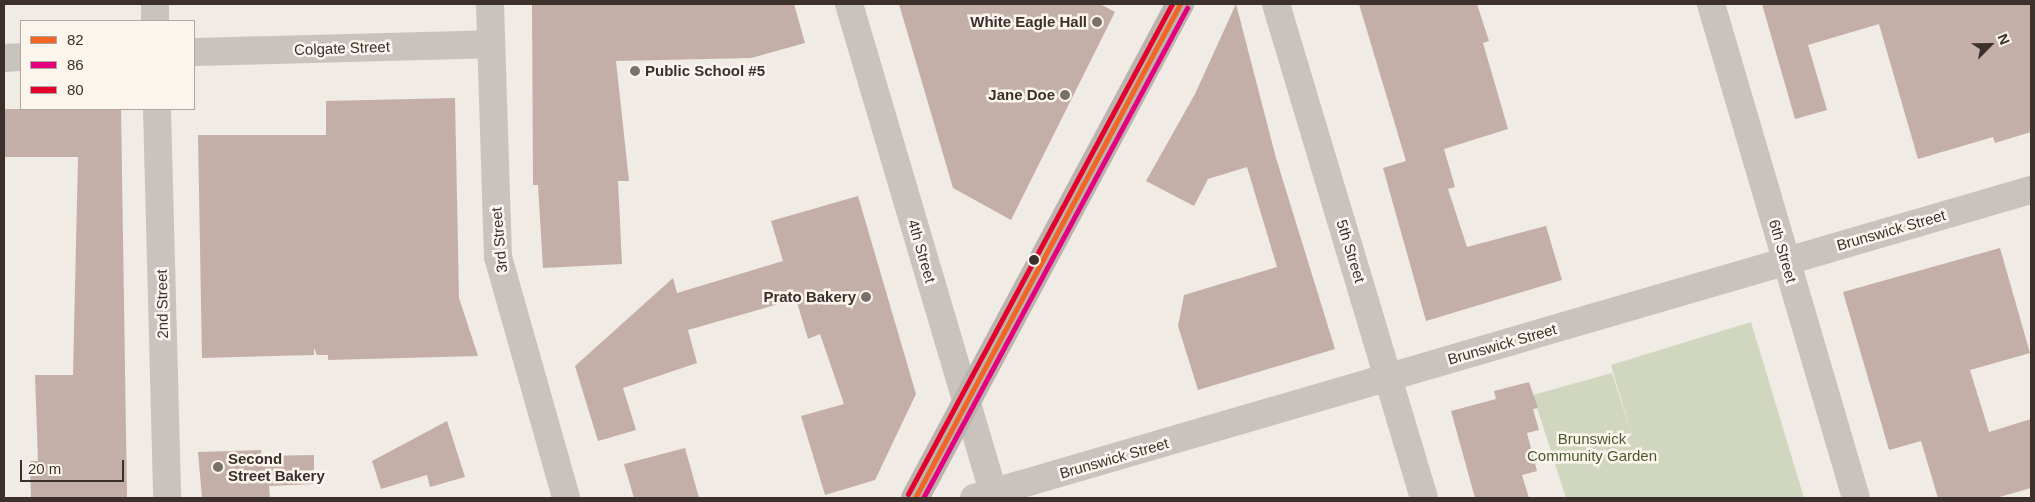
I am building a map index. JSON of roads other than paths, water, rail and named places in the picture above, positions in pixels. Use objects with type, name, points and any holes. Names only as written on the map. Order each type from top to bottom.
[{"type":"main road","points":[[915,498],[1180,4]]},
{"type":"street","points":[[155,4],[155,20]]},
{"type":"street","name":"3rd Street","points":[[490,4],[498,257],[566,498]]},
{"type":"street","name":"4th Street","points":[[849,4],[966,402],[987,496]]},
{"type":"street","name":"5th Street","points":[[1276,4],[1424,498]]},
{"type":"street","name":"6th Street","points":[[1711,4],[1856,498]]},
{"type":"street","name":"Colgate Street","points":[[195,52],[490,44]]},
{"type":"street","points":[[4,58],[20,58]]},
{"type":"street","name":"2nd Street","points":[[157,110],[167,498]]},
{"type":"street","name":"Brunswick Street","points":[[987,496],[2031,190]]},
{"type":"place","name":"White Eagle Hall","points":[[1097,22]]},
{"type":"place","name":"Public School #5","points":[[635,71]]},
{"type":"place","name":"Jane Doe","points":[[1065,95]]},
{"type":"place","name":"Prato Bakery","points":[[866,297]]},
{"type":"place","name":"Second Street Bakery","points":[[218,467]]},
{"type":"park label","name":"Brunswick Community Garden","points":[[1592,446]]}]
